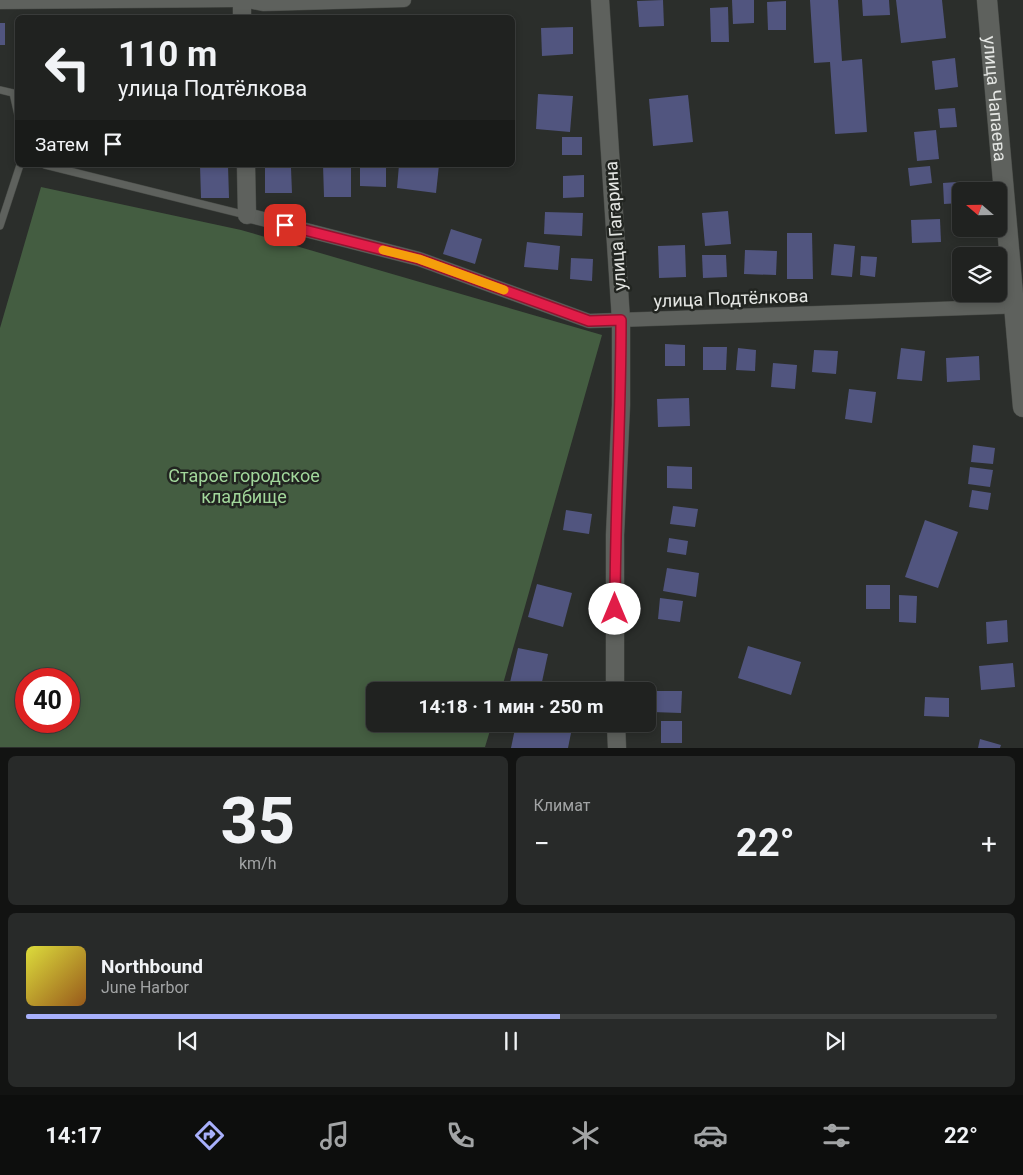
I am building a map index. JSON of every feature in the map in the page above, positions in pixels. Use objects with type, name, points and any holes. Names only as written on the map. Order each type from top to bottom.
[{"type":"main road","name":"улица Чапаева","points":[[987,0],[1019,306],[1023,407]]},
{"type":"street","points":[[0,2],[233,0]]},
{"type":"street","points":[[242,15],[242,0],[263,4],[404,0]]},
{"type":"street","name":"улица Гагарина","points":[[600,0],[621,320],[622,405],[615,535],[615,682]]},
{"type":"street","points":[[246,167],[247,215]]},
{"type":"street","name":"улица Подтёлкова","points":[[247,215],[419,259],[589,321],[1019,306]]},
{"type":"street","points":[[616,732],[617,748]]},
{"type":"lane","points":[[0,90],[13,93],[15,102]]},
{"type":"lane","points":[[0,226],[19,167]]},
{"type":"lane","points":[[53,167],[247,215]]},
{"type":"green space","name":"Старое городское кладбище","points":[[41,187],[241,230],[602,335],[504,682],[366,682],[366,732],[490,732],[485,747],[0,747],[0,328]]},
{"type":"building","points":[[663,0],[664,26],[639,27],[637,1]]},
{"type":"building","points":[[732,0],[754,0],[754,23],[733,24]]},
{"type":"building","points":[[810,0],[838,0],[842,61],[862,59],[867,132],[835,134],[830,62],[814,63]]},
{"type":"building","points":[[862,0],[889,0],[890,15],[863,16]]},
{"type":"building","points":[[896,0],[942,0],[946,38],[901,43]]},
{"type":"building","points":[[786,1],[786,30],[768,30],[767,2]]},
{"type":"building","points":[[728,7],[729,42],[711,42],[710,8]]},
{"type":"building","points":[[0,23],[5,23],[5,45],[0,45]]},
{"type":"building","points":[[573,27],[573,54],[542,56],[541,28]]},
{"type":"building","points":[[955,58],[958,87],[935,90],[932,61]]},
{"type":"building","points":[[538,94],[573,96],[570,132],[536,129]]},
{"type":"building","points":[[688,95],[693,142],[653,146],[649,99]]},
{"type":"building","points":[[955,108],[957,127],[940,128],[938,109]]},
{"type":"building","points":[[936,130],[939,159],[917,161],[914,132]]},
{"type":"building","points":[[562,137],[582,137],[582,155],[562,155]]},
{"type":"building","points":[[930,166],[932,183],[910,186],[908,168]]},
{"type":"building","points":[[200,167],[228,167],[229,198],[201,198]]},
{"type":"building","points":[[323,167],[351,167],[351,197],[324,197]]},
{"type":"building","points":[[360,167],[386,167],[386,187],[360,186]]},
{"type":"building","points":[[399,167],[439,167],[436,193],[397,188]]},
{"type":"building","points":[[265,168],[291,168],[292,193],[265,193]]},
{"type":"building","points":[[584,175],[584,197],[563,198],[563,176]]},
{"type":"building","points":[[952,182],[952,204],[944,204],[943,183]]},
{"type":"building","points":[[728,211],[731,244],[705,246],[702,213]]},
{"type":"building","points":[[545,212],[583,213],[582,236],[544,234]]},
{"type":"building","points":[[940,219],[941,242],[912,243],[911,220]]},
{"type":"building","points":[[451,229],[482,239],[475,264],[443,254]]},
{"type":"building","points":[[787,233],[812,233],[813,279],[787,279]]},
{"type":"building","points":[[527,242],[560,246],[558,270],[524,267]]},
{"type":"building","points":[[834,244],[855,246],[852,277],[831,275]]},
{"type":"building","points":[[685,245],[686,277],[659,278],[658,246]]},
{"type":"building","points":[[745,250],[777,251],[776,275],[744,274]]},
{"type":"building","points":[[702,255],[726,255],[727,277],[703,278]]},
{"type":"building","points":[[861,256],[877,257],[875,277],[860,275]]},
{"type":"building","points":[[571,258],[593,259],[592,281],[570,279]]},
{"type":"building","points":[[665,344],[685,345],[685,366],[665,366]]},
{"type":"building","points":[[703,347],[727,347],[726,370],[703,370]]},
{"type":"building","points":[[738,348],[756,350],[755,371],[736,370]]},
{"type":"building","points":[[901,348],[925,351],[922,381],[897,379]]},
{"type":"building","points":[[814,350],[838,351],[836,374],[812,372]]},
{"type":"building","points":[[979,356],[980,380],[947,382],[946,358]]},
{"type":"building","points":[[773,363],[797,365],[795,389],[771,387]]},
{"type":"building","points":[[849,389],[876,392],[872,423],[845,419]]},
{"type":"building","points":[[689,398],[690,426],[658,427],[657,399]]},
{"type":"building","points":[[973,445],[995,448],[993,464],[971,462]]},
{"type":"building","points":[[667,466],[692,467],[692,489],[667,488]]},
{"type":"building","points":[[970,467],[993,470],[990,487],[968,484]]},
{"type":"building","points":[[972,490],[991,493],[988,510],[969,507]]},
{"type":"building","points":[[673,506],[698,509],[695,527],[670,524]]},
{"type":"building","points":[[566,510],[592,514],[589,534],[563,530]]},
{"type":"building","points":[[925,520],[958,532],[938,588],[905,577]]},
{"type":"building","points":[[669,538],[688,541],[686,555],[667,552]]},
{"type":"building","points":[[667,568],[699,573],[696,597],[663,591]]},
{"type":"building","points":[[537,584],[572,593],[563,627],[528,617]]},
{"type":"building","points":[[866,585],[890,585],[890,609],[866,609]]},
{"type":"building","points":[[899,595],[917,596],[916,623],[899,622]]},
{"type":"building","points":[[660,598],[683,601],[680,622],[658,619]]},
{"type":"building","points":[[1007,620],[1008,642],[987,644],[986,622]]},
{"type":"building","points":[[748,646],[801,662],[791,695],[738,678]]},
{"type":"building","points":[[518,648],[548,654],[542,682],[510,682]]},
{"type":"building","points":[[1013,663],[1015,687],[981,690],[979,666]]},
{"type":"building","points":[[656,691],[682,691],[681,713],[656,712]]},
{"type":"building","points":[[925,697],[949,698],[949,717],[924,716]]},
{"type":"building","points":[[661,721],[682,721],[682,743],[661,743]]},
{"type":"building","points":[[514,732],[571,733],[568,748],[511,748]]},
{"type":"building","points":[[980,739],[1001,745],[1000,748],[978,748]]},
{"type":"slow traffic","points":[[383,250],[419,259],[504,290]]},
{"type":"route","points":[[285,225],[419,259],[589,321],[621,320],[622,405],[615,535],[615,609]]}]
